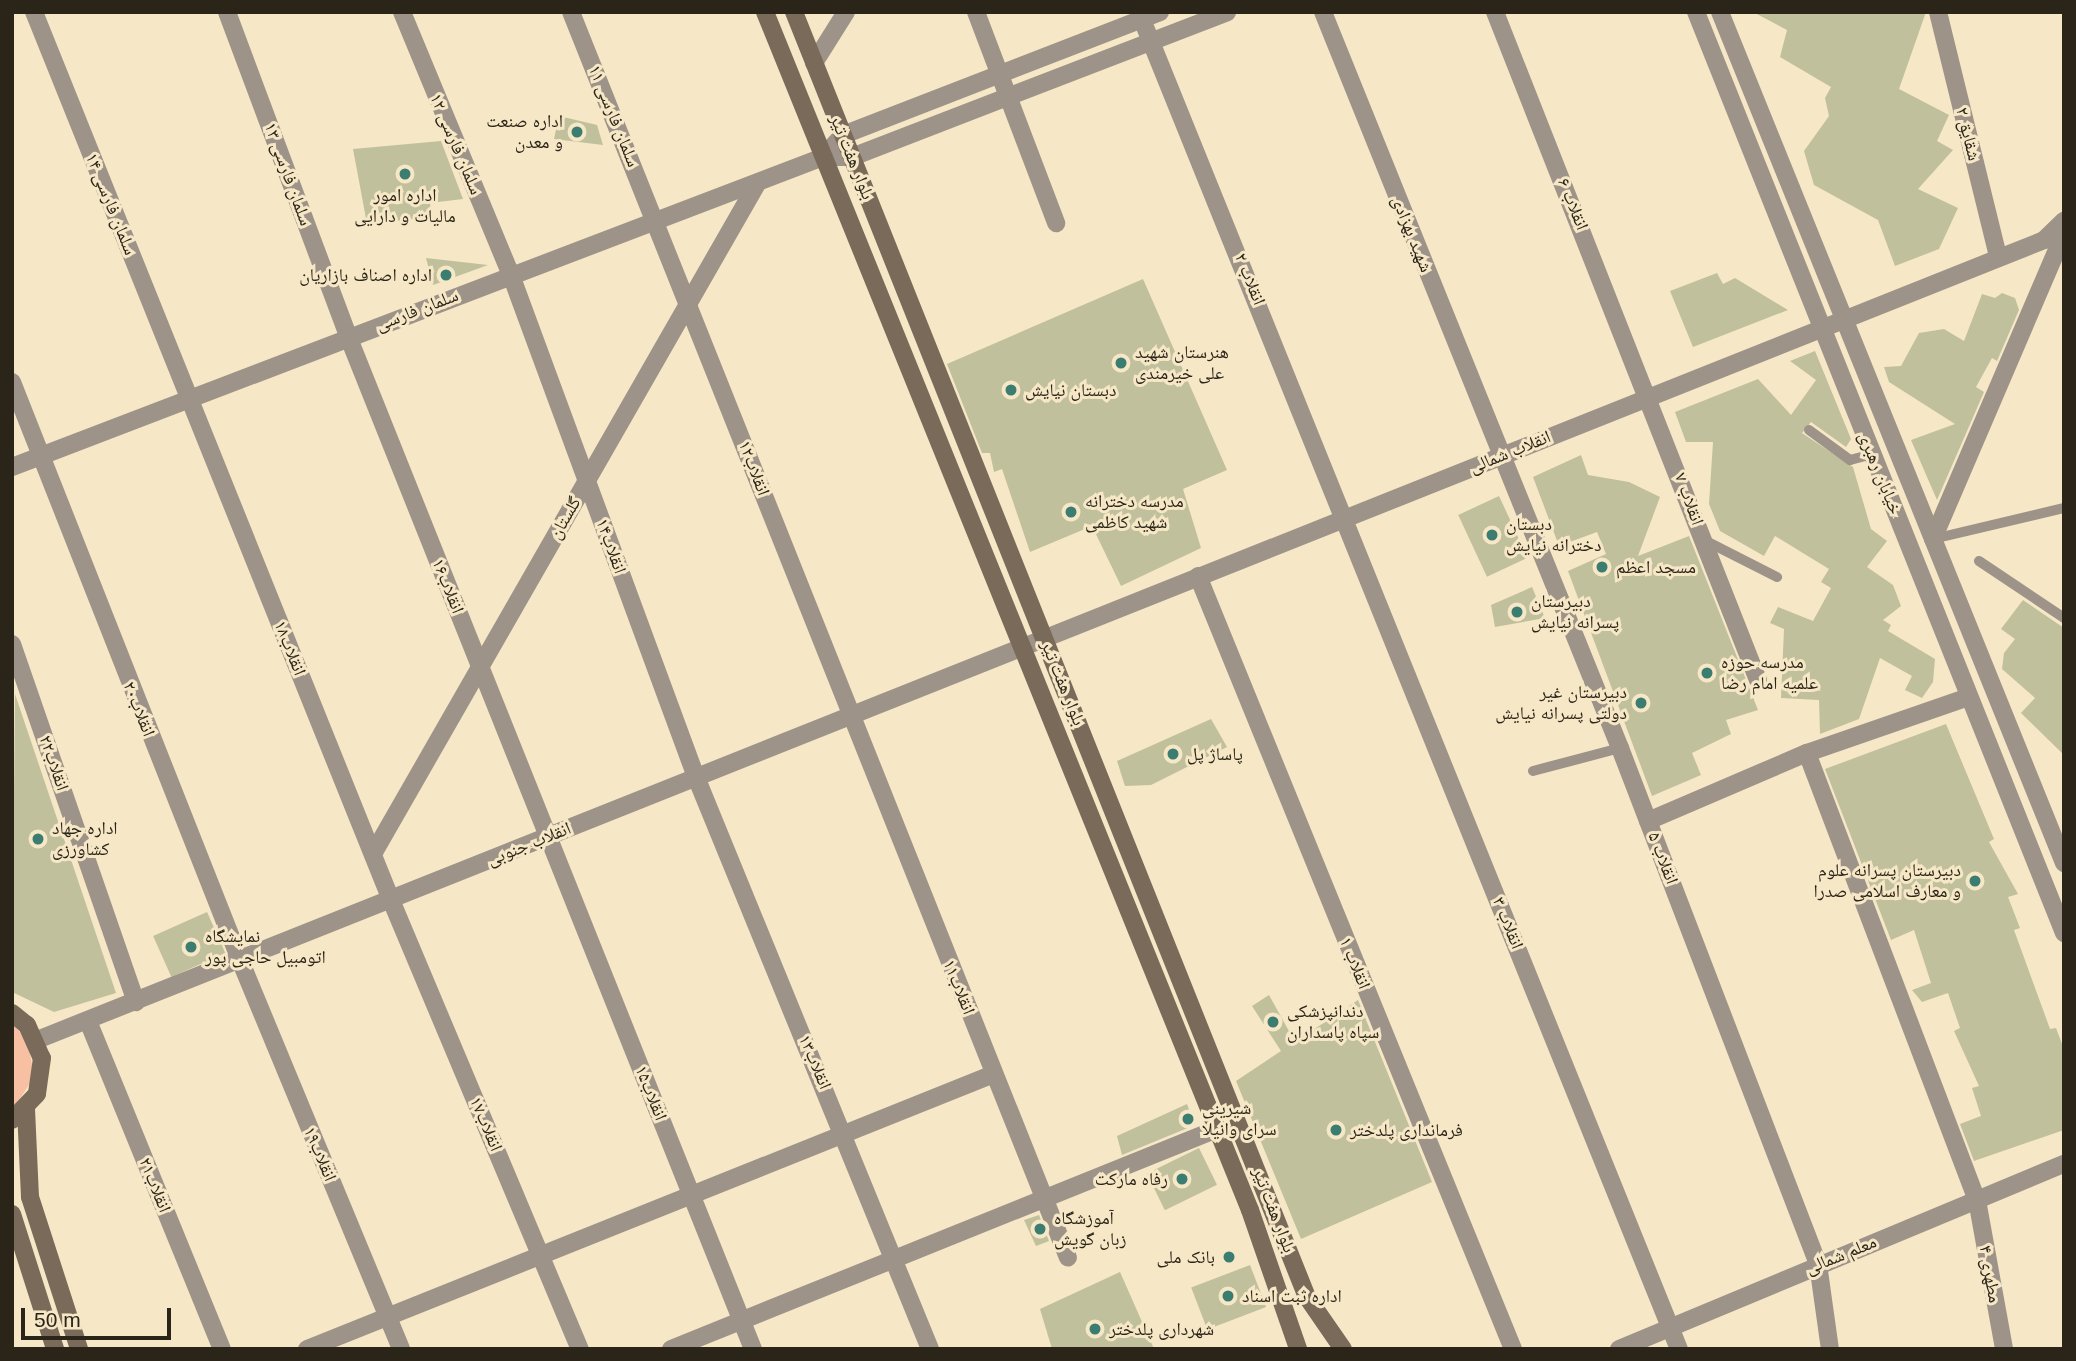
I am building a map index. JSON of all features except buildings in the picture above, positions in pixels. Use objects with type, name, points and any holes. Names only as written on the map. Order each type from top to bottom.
[{"type":"main road","name":"بلوار هفت تیر","points":[[765,12],[1217,1129],[1298,1349]]},
{"type":"main road","name":"بلوار هفت تیر","points":[[794,12],[1307,1297],[1343,1349]]},
{"type":"main road","points":[[12,1013],[37,1040],[42,1076],[19,1115],[30,1197],[79,1349]]},
{"type":"main road","points":[[12,1214],[55,1349]]},
{"type":"street","name":"سلمان فارسی ۱۴","points":[[34,12],[188,396]]},
{"type":"street","name":"سلمان فارسی ۱۳","points":[[228,12],[348,336]]},
{"type":"street","name":"سلمان فارسی ۱۲","points":[[402,12],[510,275]]},
{"type":"street","name":"سلمان فارسی ۱۱","points":[[571,12],[656,220]]},
{"type":"street","points":[[814,62],[846,12]]},
{"type":"street","points":[[976,12],[1023,130],[1056,223]]},
{"type":"street","points":[[823,157],[843,135],[1001,74],[1140,16],[1160,12]]},
{"type":"street","points":[[823,157],[852,158],[1227,12]]},
{"type":"street","name":"شهید بهزادی","points":[[1323,12],[1501,456]]},
{"type":"street","name":"انقلاب ۶","points":[[1496,12],[1650,396]]},
{"type":"street","name":"خیابان رهبری","points":[[1696,12],[2064,933]]},
{"type":"street","name":"خیابان رهبری","points":[[1720,12],[2064,863]]},
{"type":"street","name":"شقایق ۲","points":[[1938,12],[1998,256]]},
{"type":"street","name":"انقلاب ۲","points":[[1140,16],[1154,40],[1345,518]]},
{"type":"street","name":"سلمان فارسی","points":[[12,467],[188,396],[823,157]]},
{"type":"street","name":"گلستان","points":[[373,854],[758,182]]},
{"type":"street","name":"انقلاب۱۲","points":[[656,220],[850,716]]},
{"type":"street","name":"انقلاب شمالی","points":[[1021,648],[1821,326],[2044,240],[2064,220]]},
{"type":"street","points":[[1933,539],[2064,233]]},
{"type":"street","name":"انقلاب۱۴","points":[[510,275],[696,777]]},
{"type":"street","name":"انقلاب۱۶","points":[[348,336],[548,837]]},
{"type":"street","name":"انقلاب۲۰","points":[[12,382],[38,457],[240,960]]},
{"type":"street","name":"انقلاب۱۸","points":[[188,396],[391,900]]},
{"type":"street","name":"انقلاب ۷","points":[[1650,396],[1758,680]]},
{"type":"street","name":"انقلاب ۵","points":[[1501,456],[1620,748],[1818,1264],[1829,1349]]},
{"type":"street","name":"انقلاب ۳","points":[[1345,518],[1679,1349]]},
{"type":"street","name":"انقلاب ۱","points":[[1198,576],[1513,1349]]},
{"type":"street","name":"انقلاب۲۲","points":[[12,644],[136,1002]]},
{"type":"street","name":"انقلاب جنوبی","points":[[37,1040],[1021,648]]},
{"type":"street","points":[[1648,821],[1807,753],[1969,696]]},
{"type":"street","name":"انقلاب۱۱","points":[[850,716],[1068,1258]]},
{"type":"street","name":"مطهری ۴","points":[[1807,753],[1977,1200],[2004,1349]]},
{"type":"street","name":"انقلاب۱۳","points":[[696,777],[845,1134],[930,1349]]},
{"type":"street","name":"انقلاب۱۵","points":[[548,837],[753,1349]]},
{"type":"street","name":"انقلاب۱۷","points":[[391,900],[580,1349]]},
{"type":"street","name":"انقلاب۱۹","points":[[240,960],[401,1349]]},
{"type":"street","name":"انقلاب۲۱","points":[[88,1021],[222,1349]]},
{"type":"street","points":[[307,1349],[994,1074]]},
{"type":"street","points":[[671,1349],[1217,1129]]},
{"type":"street","name":"معلم شمالی","points":[[1619,1349],[2064,1164]]},
{"type":"lane","points":[[1809,430],[1850,460],[1872,454]]},
{"type":"lane","points":[[1933,539],[2064,508]]},
{"type":"lane","points":[[1704,540],[1777,577]]},
{"type":"lane","points":[[1979,561],[2064,618]]},
{"type":"lane","points":[[1533,771],[1620,748]]},
{"type":"shaded area","points":[[12,1023],[28,1041],[34,1077],[12,1111]]},
{"type":"place","name":"اداره صنعت و معدن","points":[[577,132]]},
{"type":"place","name":"اداره امور مالیات و دارایی","points":[[405,174]]},
{"type":"place","name":"اداره اصناف بازاریان","points":[[446,275]]},
{"type":"place","name":"هنرستان شهید علی خیرمندی","points":[[1121,363]]},
{"type":"place","name":"دبستان نیایش","points":[[1011,390]]},
{"type":"place","name":"مدرسه دخترانه شهید کاظمی","points":[[1071,512]]},
{"type":"place","name":"دبستان دخترانه نیایش","points":[[1492,535]]},
{"type":"place","name":"مسجد اعظم","points":[[1602,567]]},
{"type":"place","name":"دبیرستان پسرانه نیایش","points":[[1517,612]]},
{"type":"place","name":"مدرسه حوزه علمیه امام رضا","points":[[1707,673]]},
{"type":"place","name":"دبیرستان غیر دولتی پسرانه نیایش","points":[[1641,703]]},
{"type":"place","name":"پاساژ پل","points":[[1173,754]]},
{"type":"place","name":"اداره جهاد کشاورزی","points":[[38,839]]},
{"type":"place","name":"دبیرستان پسرانه علوم و معارف اسلامی صدرا","points":[[1975,881]]},
{"type":"place","name":"نمایشگاه اتومبیل حاجی پور","points":[[191,947]]},
{"type":"place","name":"دندانپزشکی سپاه پاسداران","points":[[1273,1022]]},
{"type":"place","name":"شیرینی سرای وانیلا","points":[[1188,1119]]},
{"type":"place","name":"فرمانداری پلدختر","points":[[1336,1130]]},
{"type":"place","name":"رفاه مارکت","points":[[1182,1179]]},
{"type":"place","name":"آموزشگاه زبان گویش","points":[[1040,1229]]},
{"type":"place","name":"بانک ملی","points":[[1229,1257]]},
{"type":"place","name":"اداره ثبت اسناد","points":[[1228,1296]]},
{"type":"place","name":"شهرداری پلدختر","points":[[1095,1329]]}]
